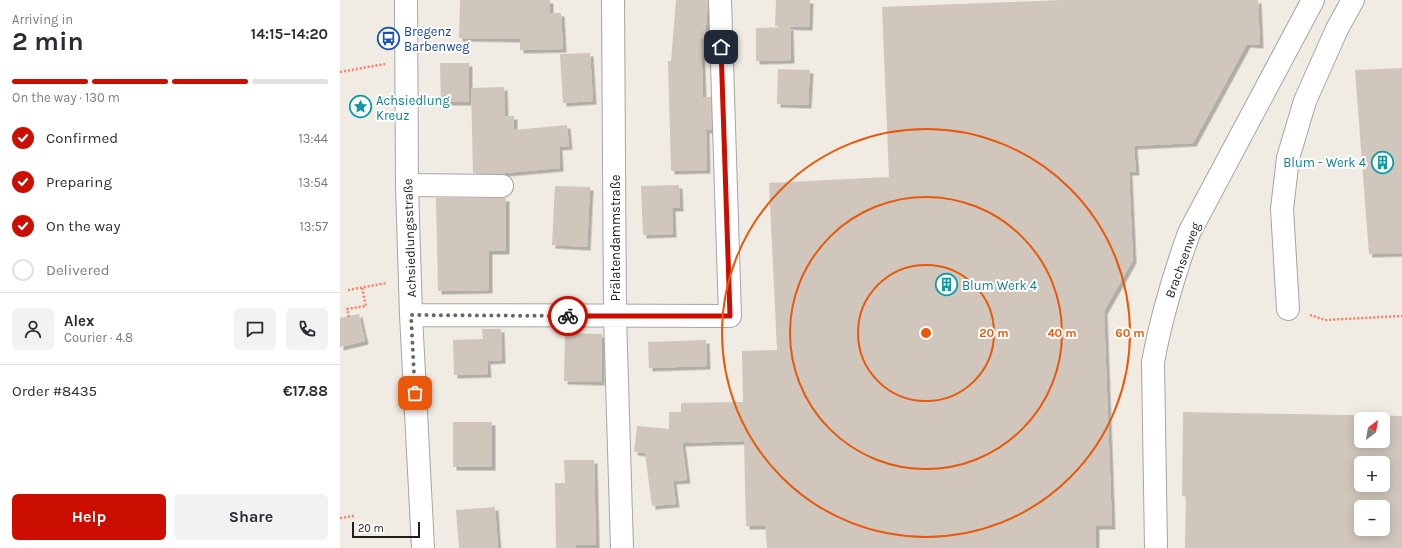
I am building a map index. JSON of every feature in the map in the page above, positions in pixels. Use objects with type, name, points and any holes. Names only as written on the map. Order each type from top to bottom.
[{"type":"street","name":"Achsiedlungsstraße","points":[[406,0],[407,185],[411,315],[422,548]]},
{"type":"street","name":"Prälatendammstraße","points":[[613,0],[615,316],[622,548]]},
{"type":"street","points":[[411,315],[730,316],[720,0]]},
{"type":"street","name":"Brachsenweg","points":[[1156,548],[1153,362],[1158,336],[1175,272],[1189,233],[1313,0]]},
{"type":"street","points":[[1288,308],[1282,209],[1288,158],[1305,101],[1337,29],[1353,0]]},
{"type":"street","points":[[407,185],[502,186]]},
{"type":"path","points":[[340,72],[406,60]]},
{"type":"path","points":[[348,290],[410,279]]},
{"type":"path","points":[[349,317],[347,309],[366,306],[362,288]]},
{"type":"path","points":[[1288,308],[1325,320],[1402,316]]},
{"type":"path","points":[[340,518],[354,516]]},
{"type":"building","points":[[460,0],[550,0],[550,13],[561,13],[563,49],[520,50],[520,39],[459,38]]},
{"type":"building","points":[[676,0],[708,0],[705,39],[701,39],[703,97],[711,97],[712,130],[706,130],[707,170],[671,171],[668,61],[671,61]]},
{"type":"building","points":[[776,0],[810,0],[809,27],[775,26]]},
{"type":"building","name":"Blum Werk 4","points":[[1063,0],[1258,0],[1260,45],[1247,44],[1193,143],[1134,146],[1136,172],[1129,172],[1133,260],[1104,311],[1112,526],[1096,526],[1096,548],[767,548],[765,526],[746,526],[744,441],[682,443],[687,480],[673,481],[676,504],[652,506],[645,453],[634,452],[637,426],[669,429],[669,412],[681,412],[681,403],[743,402],[742,351],[777,350],[769,183],[889,177],[882,7]]},
{"type":"building","points":[[790,27],[791,60],[756,61],[756,28]]},
{"type":"building","points":[[590,53],[593,101],[563,103],[560,54]]},
{"type":"building","points":[[440,63],[469,63],[469,102],[441,102]]},
{"type":"building","name":"Blum - Werk 4","points":[[1402,68],[1402,253],[1369,254],[1355,70]]},
{"type":"building","points":[[778,69],[810,70],[808,105],[777,104]]},
{"type":"building","points":[[504,87],[505,116],[514,116],[514,130],[567,125],[569,146],[559,147],[560,168],[505,174],[473,173],[471,88]]},
{"type":"building","points":[[679,185],[680,208],[672,208],[673,234],[643,235],[641,186]]},
{"type":"building","points":[[555,186],[590,187],[587,247],[552,245]]},
{"type":"building","points":[[436,198],[506,198],[506,251],[489,251],[489,290],[438,291]]},
{"type":"building","points":[[359,314],[365,341],[340,347],[340,318]]},
{"type":"building","points":[[482,329],[501,329],[502,360],[487,361],[488,374],[454,375],[453,340],[483,339]]},
{"type":"building","points":[[565,333],[602,334],[601,382],[564,381]]},
{"type":"building","points":[[706,340],[707,366],[649,368],[648,342]]},
{"type":"building","points":[[1183,412],[1354,415],[1354,448],[1390,448],[1390,416],[1402,416],[1402,548],[1185,548],[1186,496],[1182,496]]},
{"type":"building","points":[[453,422],[492,422],[492,467],[453,467]]},
{"type":"building","points":[[564,460],[594,460],[596,545],[575,545],[576,548],[556,548],[555,483],[565,483]]},
{"type":"building","points":[[495,507],[498,548],[459,548],[456,510]]},
{"type":"way so far","points":[[415,393],[411,315],[568,316]]},
{"type":"place","name":"Bregenz Barbenweg","points":[[388,38]]},
{"type":"place","name":"Achsiedlung Kreuz","points":[[361,107]]},
{"type":"place","name":"Blum - Werk 4","points":[[1382,162]]},
{"type":"place","name":"Blum Werk 4","points":[[946,285]]},
{"type":"route","points":[[568,316],[730,316],[721,47]]}]
